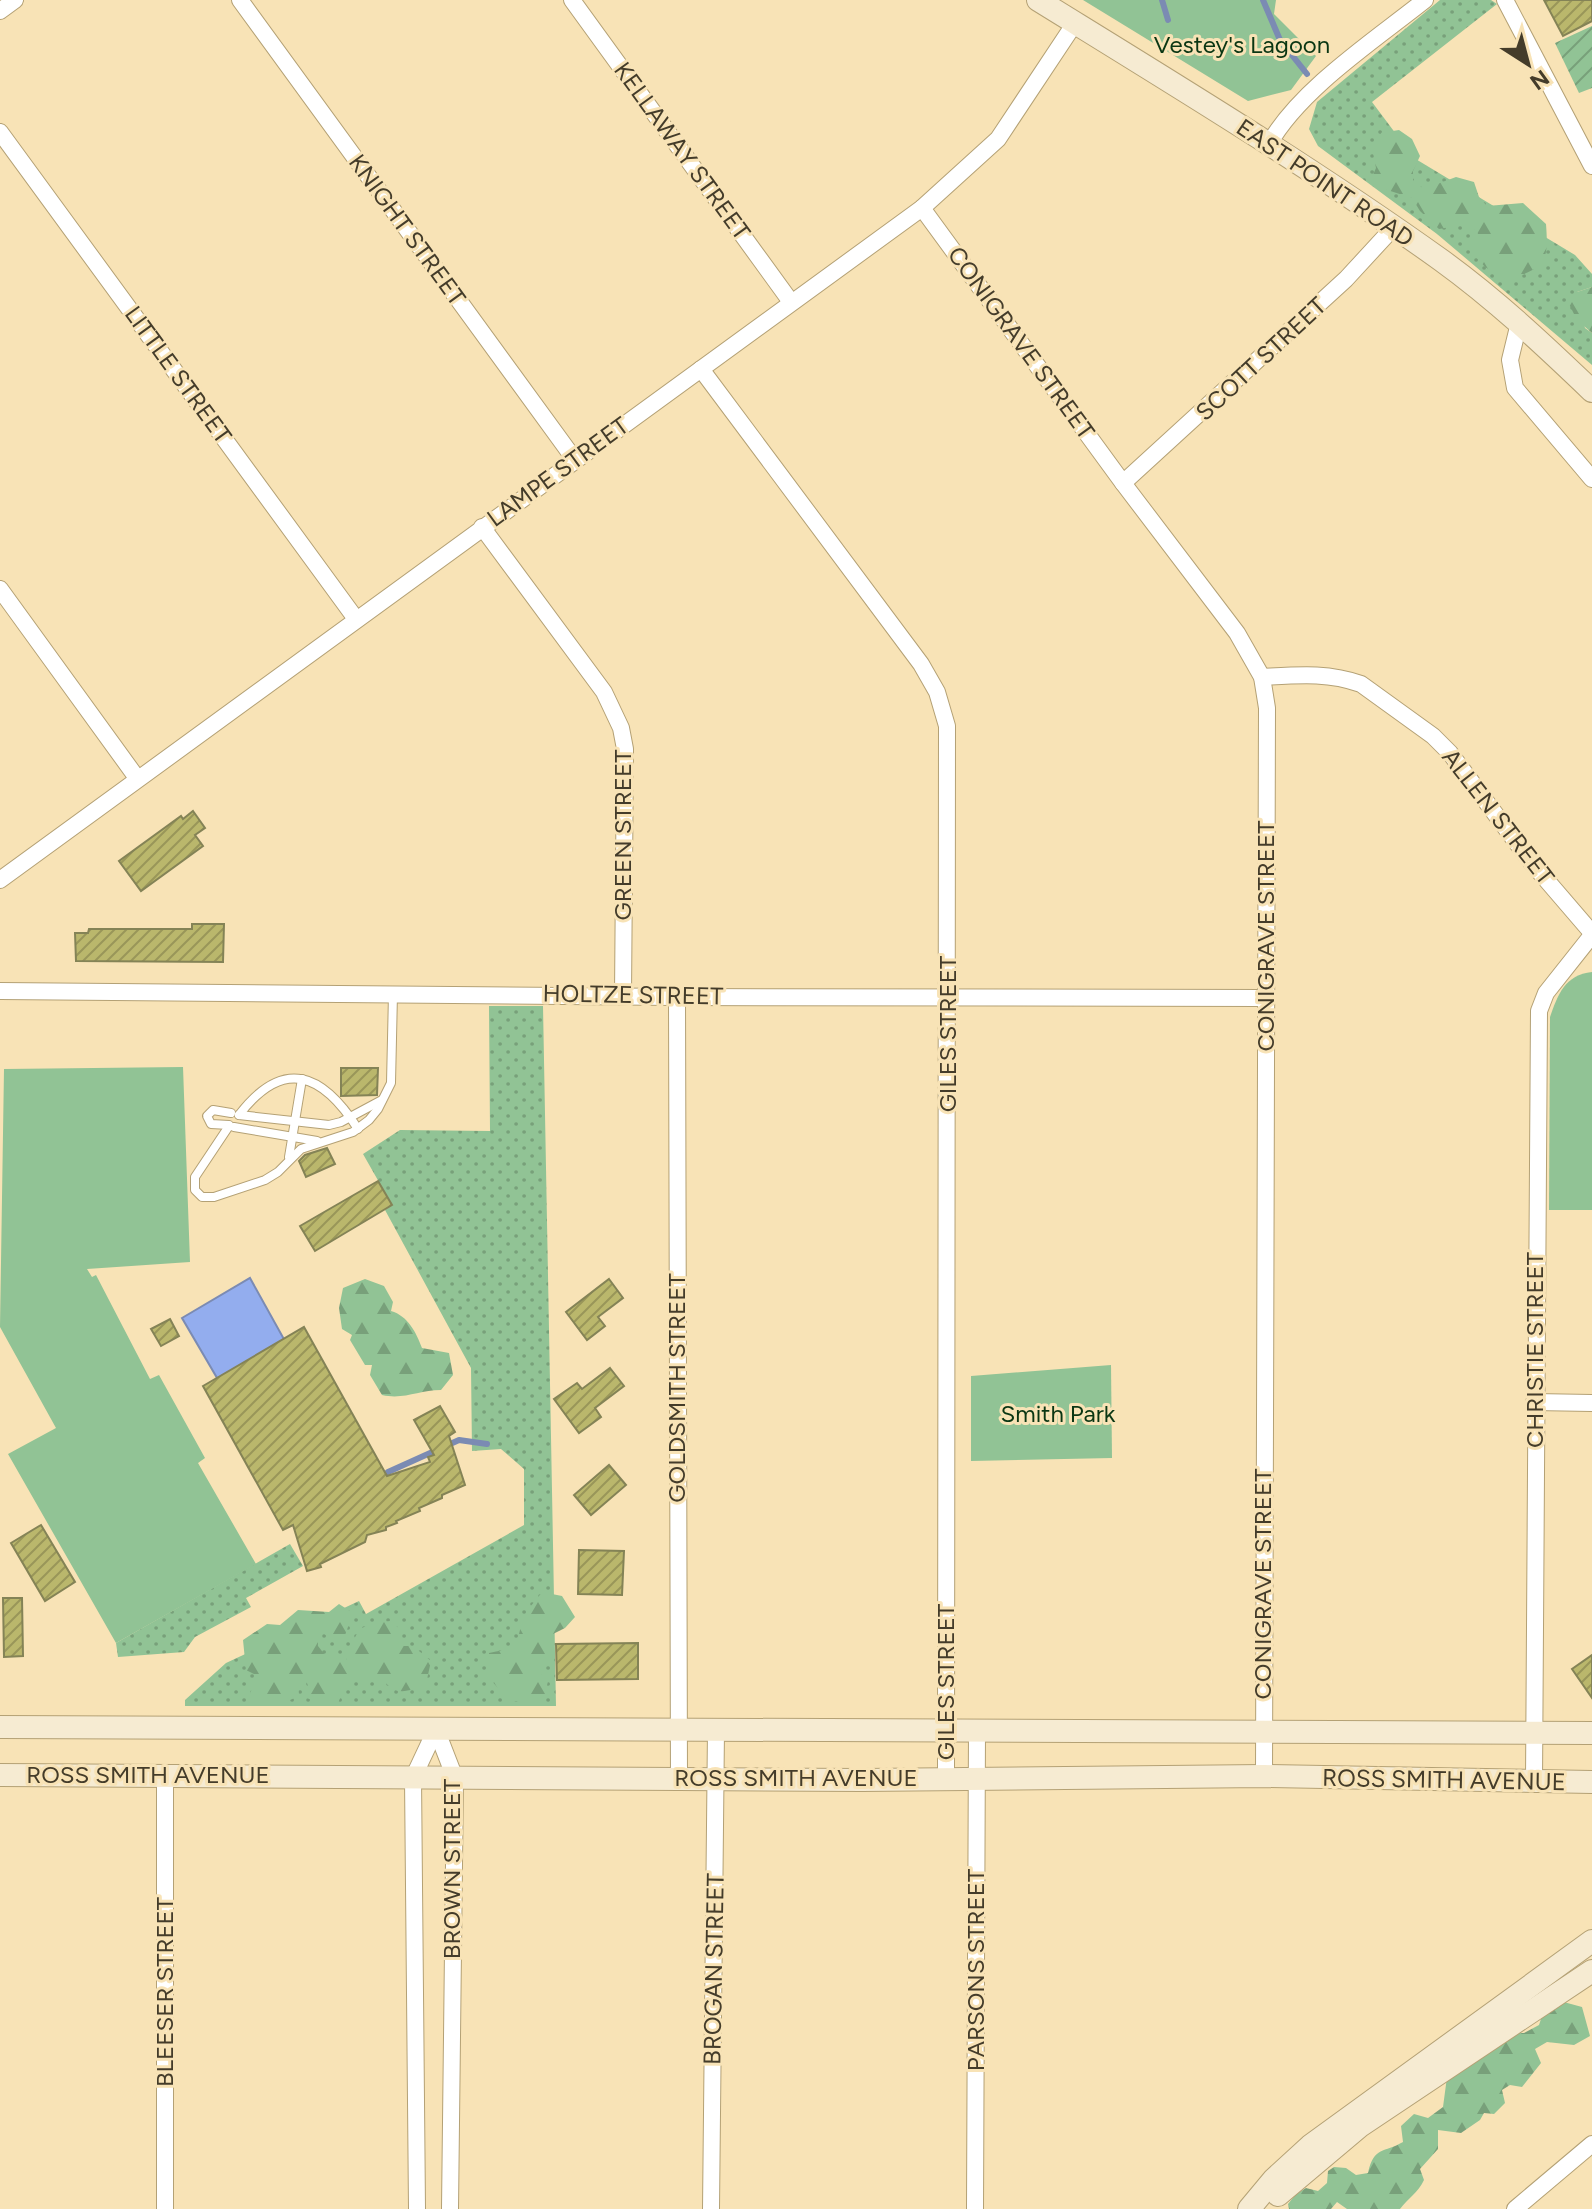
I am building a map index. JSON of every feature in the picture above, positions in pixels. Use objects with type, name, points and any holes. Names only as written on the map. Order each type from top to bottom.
[{"type":"street","name":"KNIGHT STREET","points":[[240,0],[575,460]]},
{"type":"street","name":"KELLAWAY STREET","points":[[572,0],[791,302]]},
{"type":"street","name":"EAST POINT ROAD","points":[[1038,0],[1269,144],[1442,261],[1519,323],[1592,391]]},
{"type":"street","points":[[1269,144],[1281,123],[1305,97],[1425,0]]},
{"type":"street","points":[[1505,0],[1592,166]]},
{"type":"street","name":"LAMPE STREET","points":[[0,880],[922,208],[998,139],[1075,23]]},
{"type":"street","name":"LITTLE STREET","points":[[0,132],[356,619]]},
{"type":"street","name":"CONIGRAVE STREET","points":[[922,208],[1237,633],[1262,677],[1267,708],[1264,1776]]},
{"type":"street","name":"SCOTT STREET","points":[[1123,483],[1346,279],[1393,228]]},
{"type":"street","points":[[1519,323],[1510,360],[1515,388],[1592,479]]},
{"type":"street","name":"GILES STREET","points":[[701,369],[889,620],[937,692],[947,726],[946,1777]]},
{"type":"street","name":"GREEN STREET","points":[[482,527],[604,692],[621,728],[625,749],[623,995]]},
{"type":"street","points":[[0,589],[137,778]]},
{"type":"street","name":"ALLEN STREET","points":[[1262,677],[1314,673],[1361,684],[1433,736],[1466,772],[1550,886],[1592,934]]},
{"type":"street","name":"CHRISTIE STREET","points":[[1534,1782],[1534,1402],[1539,1011],[1546,993],[1592,934]]},
{"type":"street","name":"HOLTZE STREET","points":[[0,991],[1265,998]]},
{"type":"street","name":"GOLDSMITH STREET","points":[[677,997],[679,1779]]},
{"type":"street","points":[[1534,1402],[1592,1403]]},
{"type":"street","name":"ROSS SMITH AVENUE","points":[[0,1727],[1592,1733]]},
{"type":"street","name":"BROWN STREET","points":[[417,2209],[413,1778],[436,1729]]},
{"type":"street","name":"BROWN STREET","points":[[436,1729],[455,1778],[450,2209]]},
{"type":"street","name":"BROGAN STREET","points":[[711,2209],[716,1730]]},
{"type":"street","name":"PARSONS STREET","points":[[975,2209],[977,1731]]},
{"type":"street","name":"BLEESER STREET","points":[[165,1774],[165,2209]]},
{"type":"street","name":"ROSS SMITH AVENUE","points":[[0,1775],[862,1780],[1264,1776],[1592,1782]]},
{"type":"street","points":[[1249,2209],[1274,2179],[1310,2146],[1592,1941]]},
{"type":"street","points":[[1551,1970],[1566,1989]]},
{"type":"street","points":[[1263,2209],[1360,2126],[1592,1971]]},
{"type":"street","points":[[1515,2209],[1592,2144]]},
{"type":"lane","points":[[236,1114],[241,1122],[231,1126],[195,1177],[195,1190],[202,1197],[210,1198],[265,1180],[278,1172],[301,1149],[358,1129],[369,1120],[392,1076],[393,993]]},
{"type":"lane","points":[[236,1114],[265,1088],[284,1080],[302,1079],[323,1088],[358,1129]]},
{"type":"lane","points":[[288,1160],[302,1079]]},
{"type":"lane","points":[[326,1140],[211,1124],[207,1116],[213,1110],[329,1125],[382,1100]]},
{"type":"lane","points":[[277,1134],[285,1146],[288,1160]]},
{"type":"green space","name":"Vestey's Lagoon","points":[[1083,0],[1276,0],[1274,14],[1316,56],[1291,90],[1248,101]]},
{"type":"green space","points":[[1440,0],[1491,0],[1497,4],[1372,102],[1414,158],[1575,255],[1592,274],[1592,287],[1577,292],[1585,328],[1592,333],[1592,365],[1437,234],[1318,146],[1309,129],[1317,102]]},
{"type":"green space","points":[[1592,26],[1592,88],[1579,93],[1555,43]]},
{"type":"green space","points":[[1399,130],[1412,139],[1420,156],[1413,171],[1413,180],[1424,189],[1456,177],[1474,182],[1479,197],[1487,206],[1523,203],[1546,224],[1547,247],[1542,262],[1508,280],[1485,267],[1470,250],[1478,233],[1468,224],[1439,229],[1420,211],[1412,198],[1378,187],[1373,175],[1376,168],[1373,152],[1380,133]]},
{"type":"green space","points":[[1592,287],[1592,333],[1577,320],[1569,304],[1577,292]]},
{"type":"green space","points":[[1592,972],[1592,1210],[1549,1210],[1550,1017],[1569,981]]},
{"type":"green space","points":[[489,1006],[543,1006],[556,1706],[185,1706],[185,1700],[226,1663],[359,1601],[366,1614],[524,1525],[524,1469],[501,1449],[472,1451],[471,1368],[385,1210],[392,1205],[363,1154],[400,1130],[490,1131]]},
{"type":"green space","points":[[183,1067],[190,1262],[87,1269],[92,1277],[96,1275],[150,1379],[159,1375],[205,1458],[198,1463],[256,1564],[116,1643],[8,1454],[56,1428],[0,1327],[4,1069]]},
{"type":"green space","points":[[365,1279],[384,1286],[393,1302],[391,1311],[407,1321],[422,1348],[449,1353],[453,1375],[441,1390],[382,1395],[370,1375],[372,1365],[365,1365],[350,1340],[352,1335],[342,1329],[339,1308],[343,1288]]},
{"type":"green space","name":"Smith Park","points":[[1111,1365],[1112,1458],[971,1461],[971,1376]]},
{"type":"green space","points":[[290,1544],[303,1566],[246,1598],[251,1607],[195,1637],[184,1652],[118,1657],[116,1643]]},
{"type":"green space","points":[[542,1592],[562,1596],[575,1617],[565,1628],[553,1634],[552,1659],[535,1667],[548,1681],[543,1703],[510,1701],[488,1677],[489,1653],[514,1645],[526,1614]]},
{"type":"green space","points":[[339,1604],[353,1613],[344,1638],[330,1638],[323,1633],[316,1635],[318,1646],[325,1655],[346,1660],[360,1630],[371,1624],[391,1621],[402,1631],[400,1646],[413,1646],[431,1661],[426,1684],[402,1691],[392,1688],[382,1678],[360,1680],[346,1685],[338,1703],[322,1704],[307,1698],[310,1692],[306,1680],[298,1682],[299,1696],[281,1704],[259,1705],[250,1693],[258,1676],[246,1670],[243,1640],[267,1624],[280,1625],[298,1610],[329,1612]]},
{"type":"green space","points":[[1560,2001],[1582,2007],[1590,2036],[1574,2045],[1547,2042],[1535,2049],[1541,2063],[1522,2087],[1510,2085],[1502,2090],[1505,2103],[1494,2114],[1484,2113],[1480,2120],[1461,2133],[1438,2130],[1438,2149],[1420,2169],[1424,2180],[1400,2209],[1347,2209],[1337,2202],[1331,2209],[1289,2209],[1288,2204],[1296,2194],[1306,2188],[1318,2191],[1327,2183],[1328,2171],[1334,2167],[1346,2168],[1356,2175],[1368,2173],[1377,2154],[1403,2142],[1401,2126],[1414,2114],[1428,2118],[1443,2107],[1447,2077],[1511,2033],[1524,2033],[1539,2025],[1544,2010]]},
{"type":"water","points":[[250,1278],[326,1415],[261,1453],[182,1318]]},
{"type":"building","points":[[1544,0],[1592,0],[1592,21],[1563,36]]},
{"type":"building","points":[[193,811],[205,828],[195,835],[203,846],[141,891],[119,861],[181,816],[183,819]]},
{"type":"building","points":[[192,924],[224,924],[223,962],[76,961],[75,933],[88,933],[89,929],[192,929]]},
{"type":"building","points":[[341,1068],[378,1068],[377,1095],[341,1096]]},
{"type":"building","points":[[327,1148],[335,1164],[306,1177],[299,1161],[305,1155]]},
{"type":"building","points":[[378,1181],[392,1205],[315,1251],[300,1226]]},
{"type":"building","points":[[609,1279],[623,1298],[598,1317],[605,1326],[587,1340],[566,1312]]},
{"type":"building","points":[[170,1319],[179,1336],[161,1346],[151,1329]]},
{"type":"building","points":[[304,1327],[387,1476],[430,1462],[428,1457],[434,1455],[414,1420],[440,1406],[455,1432],[449,1436],[465,1485],[396,1521],[386,1530],[367,1535],[365,1542],[320,1564],[321,1567],[307,1571],[293,1525],[283,1530],[203,1386]]},
{"type":"building","points":[[610,1368],[624,1386],[595,1408],[601,1417],[579,1433],[554,1399],[577,1383],[582,1389]]},
{"type":"building","points":[[609,1465],[626,1485],[591,1515],[574,1495]]},
{"type":"building","points":[[41,1525],[75,1582],[45,1601],[11,1543]]},
{"type":"building","points":[[579,1550],[624,1551],[622,1595],[578,1594]]},
{"type":"building","points":[[3,1598],[22,1598],[23,1656],[4,1657]]},
{"type":"building","points":[[638,1643],[638,1679],[557,1680],[556,1644]]},
{"type":"building","points":[[1592,1655],[1592,1698],[1572,1669]]},
{"type":"waterway","points":[[1162,0],[1168,20]]},
{"type":"waterway","points":[[1263,0],[1280,40],[1307,74]]},
{"type":"waterway","points":[[388,1472],[459,1440],[487,1444]]}]
